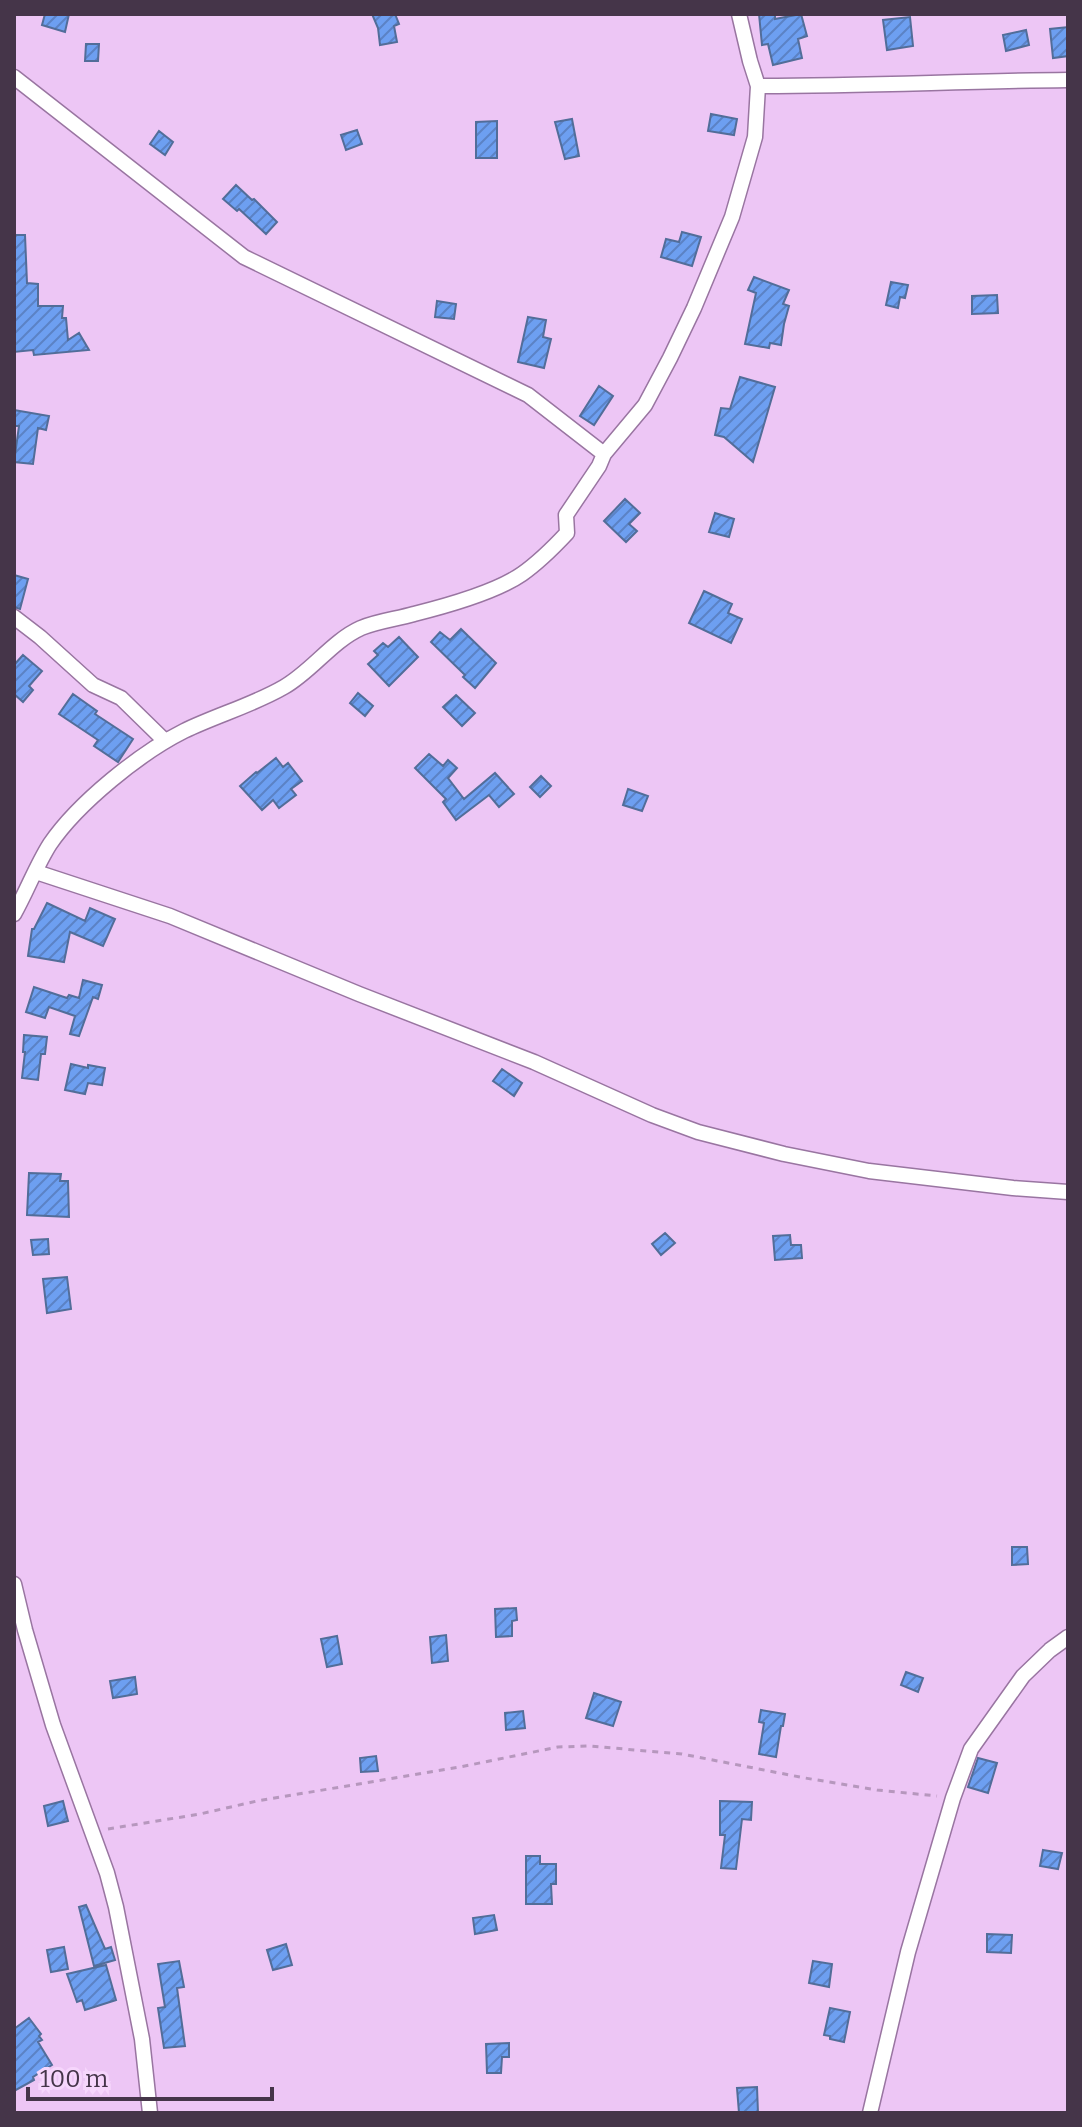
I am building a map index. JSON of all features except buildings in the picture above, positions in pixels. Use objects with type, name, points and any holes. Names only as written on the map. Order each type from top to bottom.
[{"type":"street","points":[[14,914],[51,842],[85,806],[139,758],[214,716],[287,686],[361,628],[450,604],[519,576],[567,533],[566,515],[604,454],[645,405],[694,308],[732,217],[755,137],[758,86],[739,14]]},
{"type":"street","points":[[14,77],[244,257],[528,395],[604,454]]},
{"type":"street","points":[[758,86],[1068,80]]},
{"type":"street","points":[[14,617],[93,685],[121,698],[165,741]]},
{"type":"street","points":[[36,872],[170,916],[534,1062],[652,1115],[698,1132],[869,1171],[1068,1192]]},
{"type":"street","points":[[14,1584],[36,1672],[107,1873],[116,1907],[142,2039],[150,2113]]},
{"type":"street","points":[[870,2113],[908,1952],[953,1798],[971,1749],[1036,1662],[1068,1637]]},
{"type":"path","points":[[91,1831],[200,1814],[558,1747],[589,1746],[682,1754],[877,1790],[953,1798]]}]
